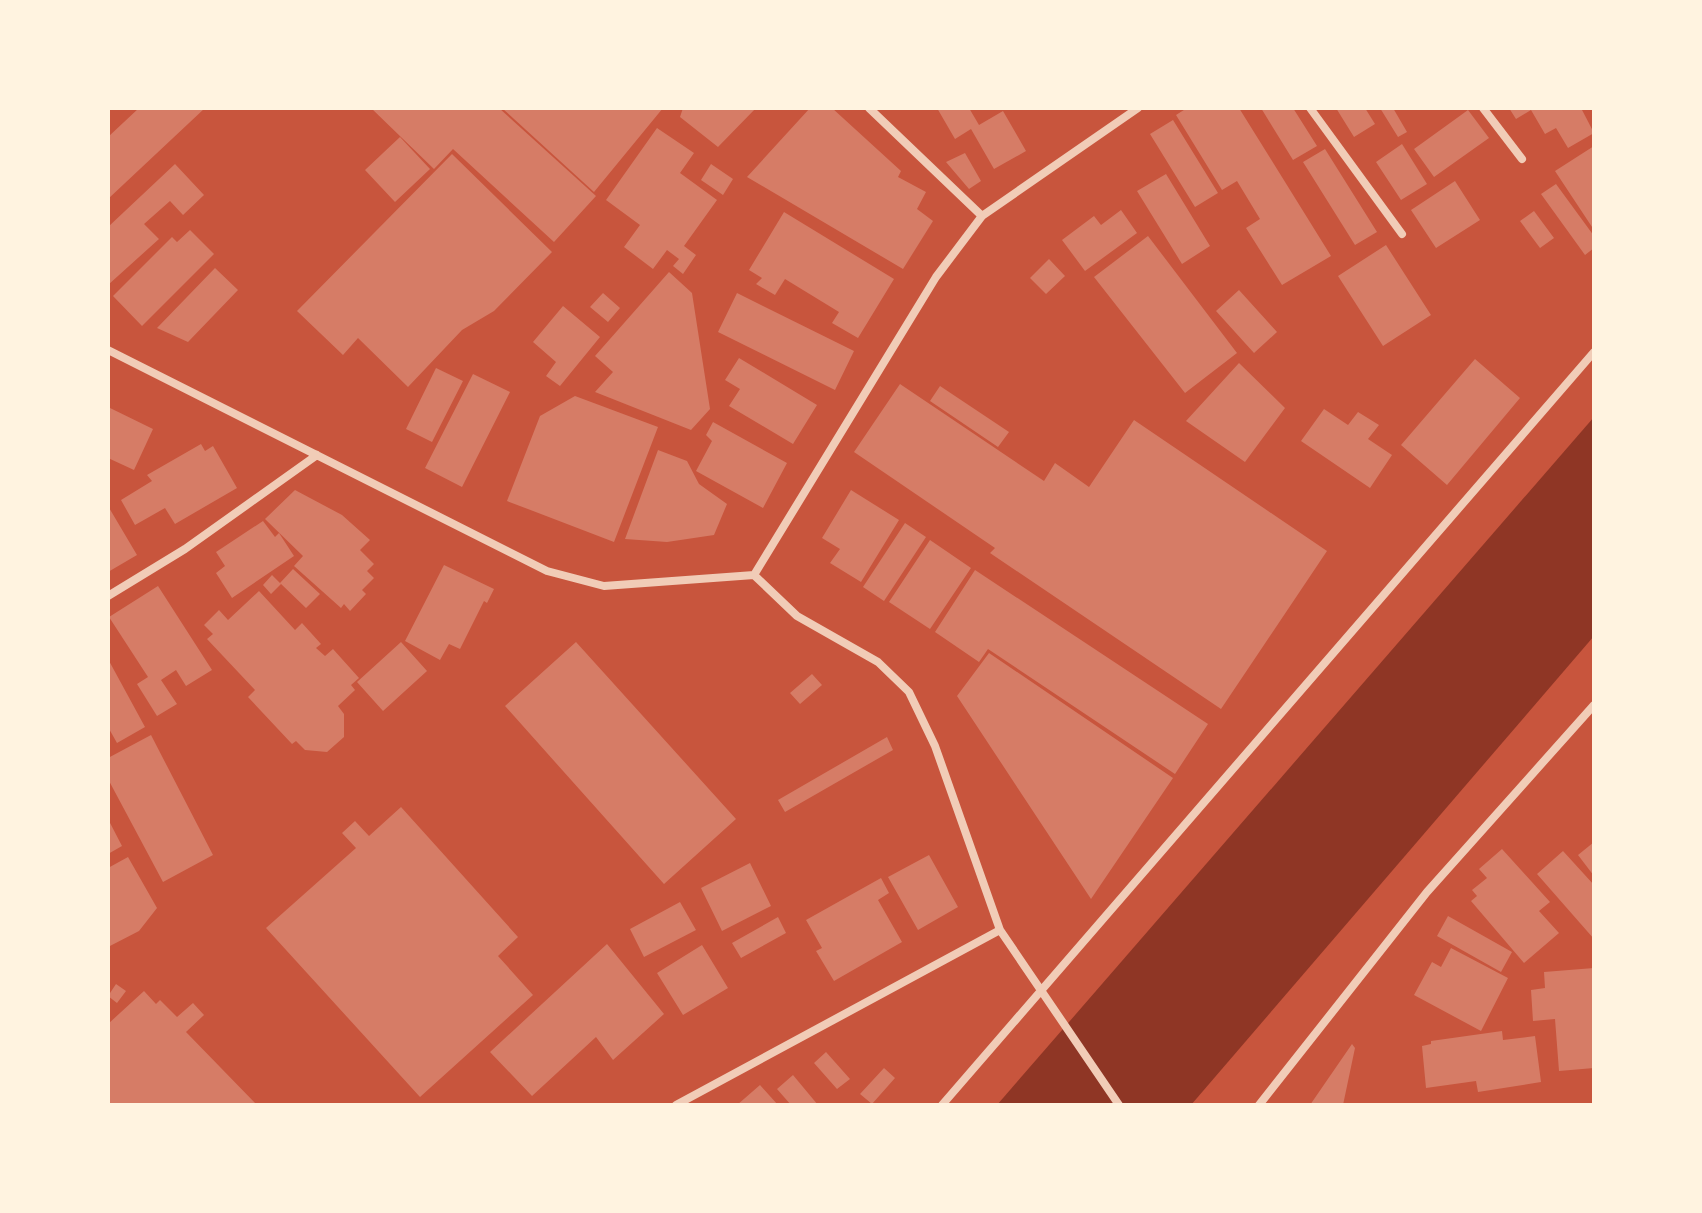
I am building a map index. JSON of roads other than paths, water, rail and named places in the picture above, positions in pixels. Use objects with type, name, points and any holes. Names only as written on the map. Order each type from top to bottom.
[{"type":"street","points":[[869,108],[982,216]]},
{"type":"street","points":[[754,575],[936,277],[982,216],[1138,108]]},
{"type":"street","points":[[1310,108],[1402,234]]},
{"type":"street","points":[[1483,108],[1522,159]]},
{"type":"street","points":[[108,350],[547,571],[604,586],[754,575],[797,616],[878,662],[909,692],[935,746],[1000,930],[1119,1105]]},
{"type":"street","points":[[942,1105],[1594,352]]},
{"type":"street","points":[[108,596],[185,549],[317,455]]},
{"type":"street","points":[[1259,1105],[1427,892],[1594,705]]},
{"type":"street","points":[[676,1105],[1000,930]]}]
